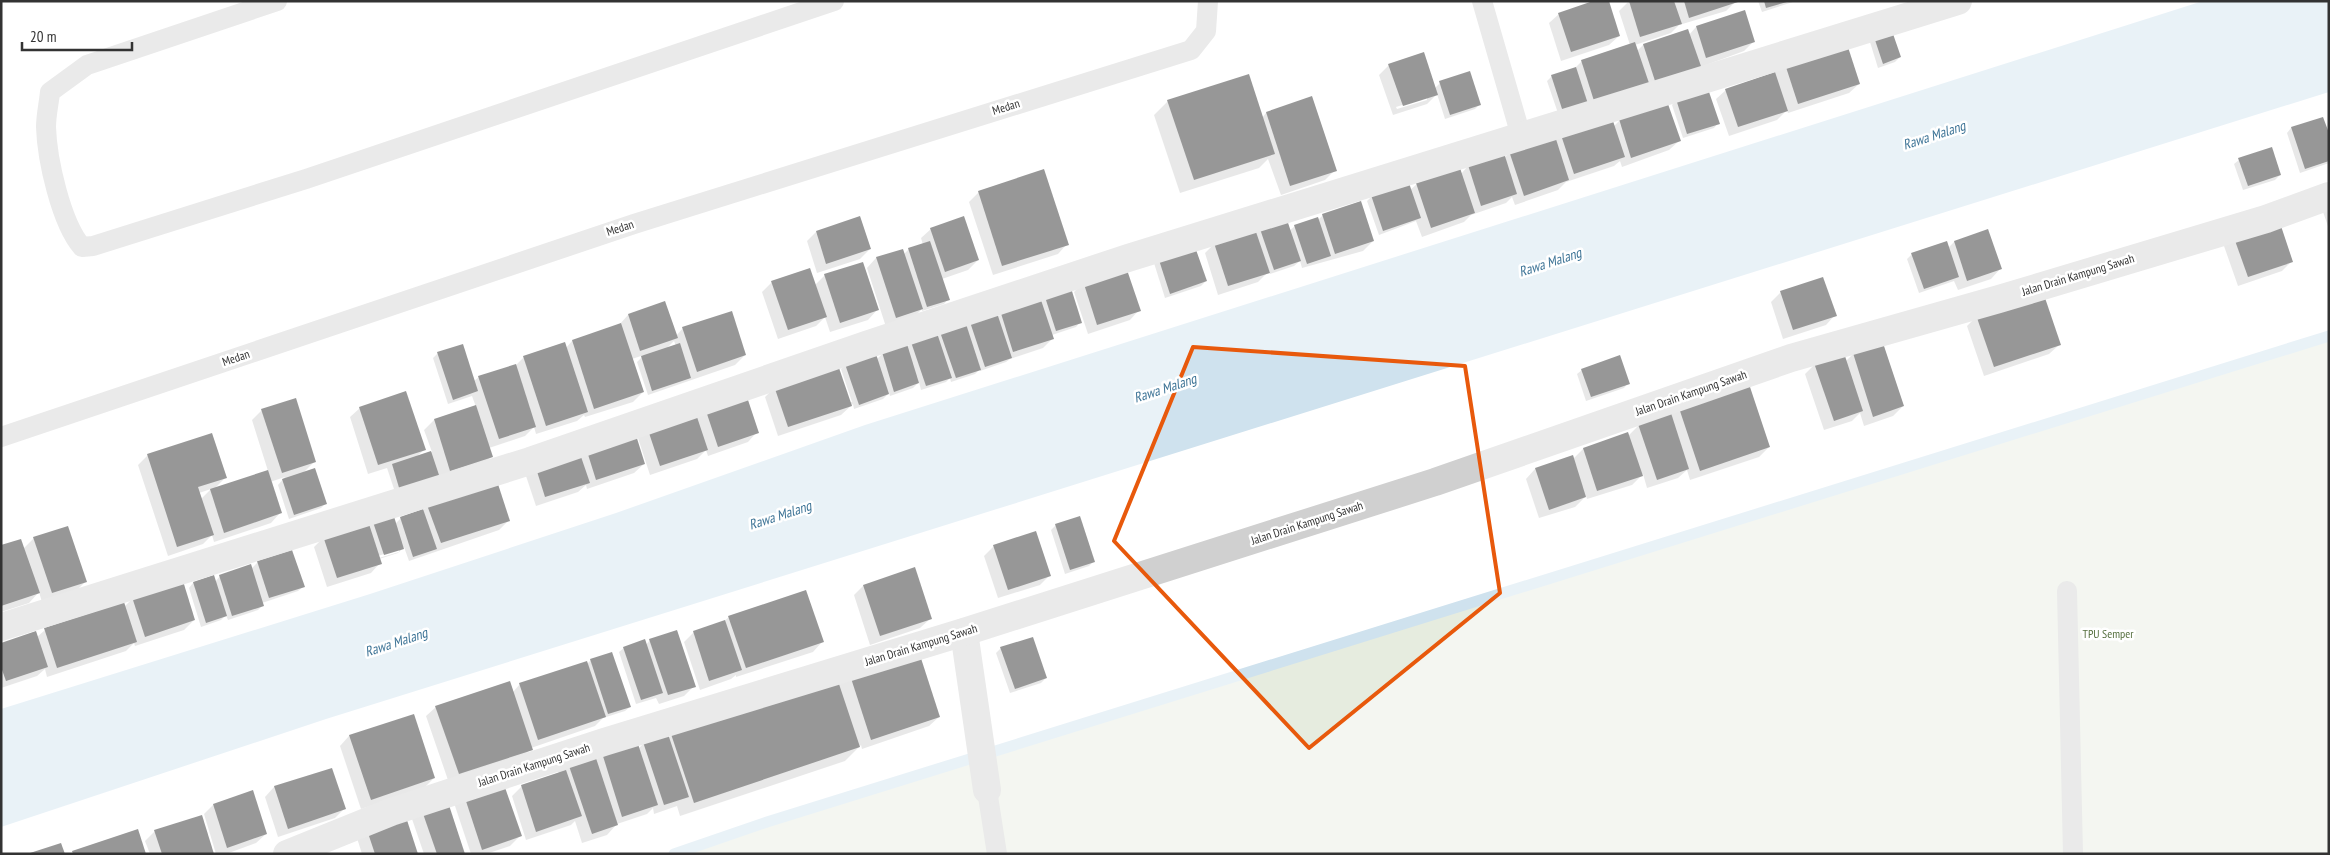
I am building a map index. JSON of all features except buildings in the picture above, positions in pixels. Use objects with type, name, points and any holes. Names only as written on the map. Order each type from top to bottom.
[{"type":"street","points":[[1,627],[530,461],[856,348],[1128,258],[1958,1]]},
{"type":"street","name":"Jalan Drain Kampung Sawah","points":[[287,854],[391,812],[586,748],[964,632],[1435,482],[1791,358],[2266,219],[2329,196]]},
{"type":"street","points":[[964,632],[974,689],[987,790]]},
{"type":"lane","points":[[277,1],[87,65],[50,92],[46,126],[55,185],[74,237],[82,247],[93,246],[306,179],[834,1]]},
{"type":"lane","name":"Medan","points":[[1,437],[634,224],[1191,50],[1206,31],[1208,1]]},
{"type":"lane","points":[[1482,1],[1521,136]]},
{"type":"lane","points":[[2068,592],[2073,854]]},
{"type":"lane","points":[[987,790],[997,854]]},
{"type":"highlighted area","points":[[1193,347],[1465,366],[1500,593],[1309,748],[1114,541]]},
{"type":"green space","name":"TPU Semper","points":[[2329,336],[2329,854],[674,854],[767,822]]},
{"type":"water","name":"Rawa Malang","points":[[2203,1],[2329,1],[2329,92],[326,719],[1,827],[1,709],[370,594],[616,513],[865,425]]},
{"type":"waterway","points":[[674,854],[767,822],[2329,336]]}]
